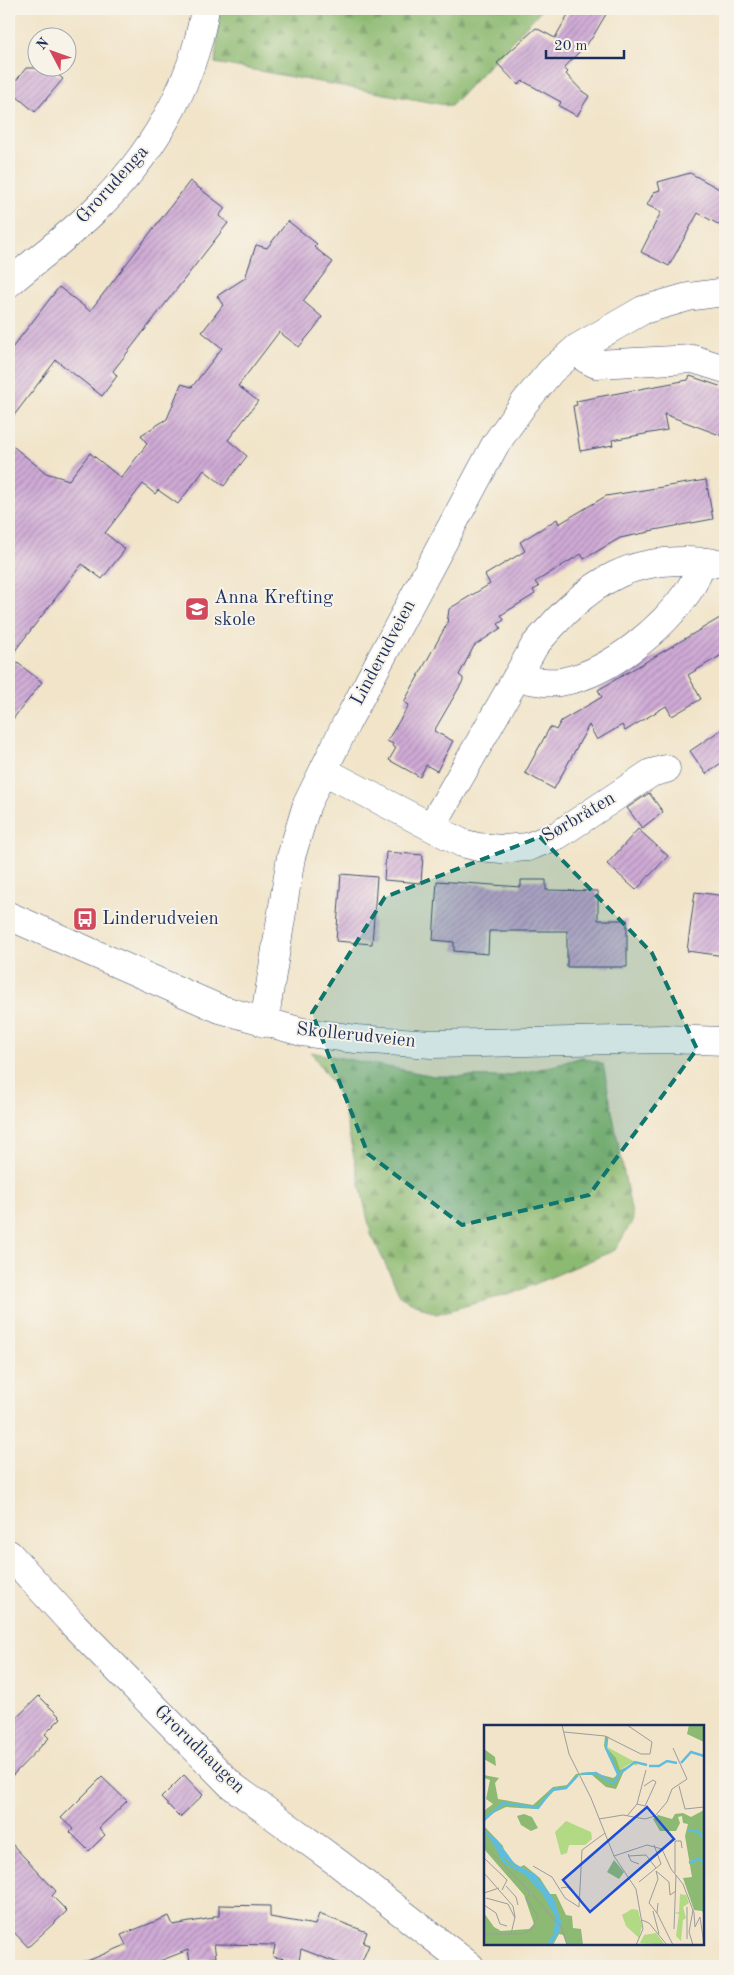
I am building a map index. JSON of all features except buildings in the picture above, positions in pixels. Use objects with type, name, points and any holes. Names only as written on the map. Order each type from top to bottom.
[{"type":"street","name":"Grorudenga","points":[[9,283],[94,212],[130,173],[150,146],[168,116],[188,73],[201,36],[205,9]]},
{"type":"street","name":"Linderudveien","points":[[264,1023],[291,856],[307,804],[346,724],[495,445],[525,402],[546,377],[577,348],[643,310],[688,297],[725,292]]},
{"type":"street","points":[[577,348],[586,359],[596,364],[692,359],[725,369]]},
{"type":"street","points":[[432,826],[535,645],[557,620],[585,595],[616,574],[653,563],[714,563]]},
{"type":"street","points":[[516,678],[545,682],[564,682],[590,674],[632,648],[666,619],[714,563]]},
{"type":"street","name":"Sørbråten","points":[[324,771],[462,843],[478,847],[502,849],[528,848],[558,835],[651,774],[666,769]]},
{"type":"street","name":"Skollerudveien","points":[[9,916],[220,1009],[264,1023],[302,1032],[347,1038],[432,1044],[665,1039],[725,1041]]},
{"type":"street","name":"Grorudhaugen","points":[[9,1554],[72,1623],[230,1786],[338,1863],[461,1963]]},
{"type":"highlighted area","points":[[540,837],[652,953],[697,1049],[589,1195],[462,1225],[368,1154],[312,1013],[385,897]]},
{"type":"green space","points":[[220,9],[542,9],[451,106],[215,63]]},
{"type":"green space","points":[[311,1052],[434,1076],[500,1077],[545,1068],[582,1057],[603,1064],[633,1220],[615,1250],[516,1292],[436,1314],[401,1297],[371,1234],[342,1103],[332,1083]]},
{"type":"place","name":"Anna Krefting skole","points":[[197,609]]},
{"type":"place","name":"Linderudveien","points":[[85,919]]}]
